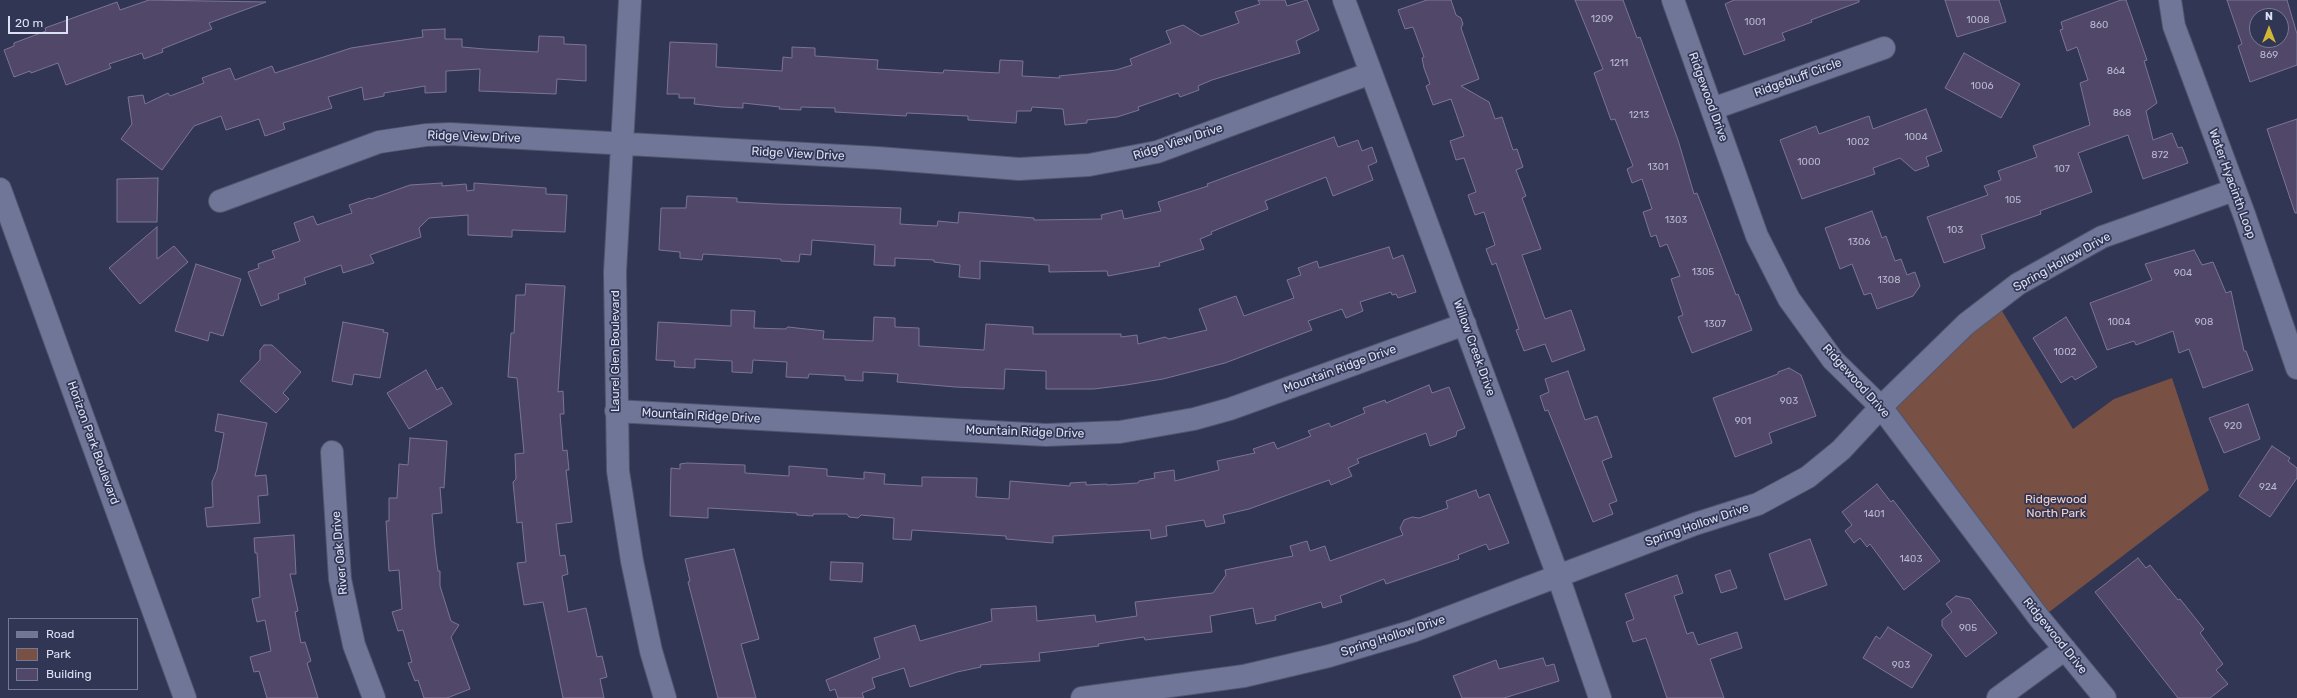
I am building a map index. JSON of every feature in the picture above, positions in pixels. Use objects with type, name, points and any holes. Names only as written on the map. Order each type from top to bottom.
[{"type":"street","name":"Laurel Glen Boulevard","points":[[630,0],[615,272],[618,471],[632,561],[651,652],[665,698]]},
{"type":"street","name":"Willow Creek Drive","points":[[1344,0],[1558,576],[1600,698]]},
{"type":"street","name":"Ridgewood Drive","points":[[1673,0],[1758,236],[1789,299],[1833,360],[1881,407],[1968,525],[2065,650],[2105,698]]},
{"type":"street","name":"Water Hyacinth Loop","points":[[2170,0],[2174,26],[2297,368]]},
{"type":"street","name":"Ridgebluff Circle","points":[[1712,109],[1884,48]]},
{"type":"street","name":"Ridge View Drive","points":[[220,201],[356,149],[403,138],[450,134],[878,158],[1019,169],[1088,165],[1157,152],[1371,73]]},
{"type":"street","name":"Horizon Park Boulevard","points":[[0,189],[185,698]]},
{"type":"street","name":"Spring Hollow Drive","points":[[1082,698],[1244,676],[1329,656],[1413,632],[1695,524],[1758,504],[1808,477],[1841,450],[1881,407],[1966,324],[2018,284],[2102,237],[2234,190]]},
{"type":"street","name":"Mountain Ridge Drive","points":[[616,411],[1046,435],[1120,432],[1194,419],[1230,409],[1465,324]]},
{"type":"street","name":"River Oak Drive","points":[[332,452],[340,579],[354,645],[374,698]]},
{"type":"street","points":[[1998,698],[2065,650]]},
{"type":"green space","name":"Ridgewood North Park","points":[[1996,301],[2073,429],[2114,399],[2172,378],[2209,490],[2040,619],[1881,407]]},
{"type":"building","points":[[149,0],[266,2],[209,23],[212,29],[162,49],[163,52],[144,59],[142,53],[109,64],[111,68],[66,85],[58,63],[31,73],[30,71],[14,77],[4,50],[14,46],[14,43],[46,31],[45,28],[117,2],[120,10]]},
{"type":"building","points":[[1258,0],[1285,0],[1287,6],[1307,0],[1319,30],[1296,41],[1300,53],[1212,80],[1198,86],[1199,90],[1180,97],[1178,93],[1138,107],[1139,110],[1117,117],[1087,120],[1087,123],[1065,125],[1063,109],[1032,107],[1031,111],[1017,111],[1016,123],[968,120],[968,116],[907,113],[906,116],[835,112],[835,108],[801,107],[801,110],[779,109],[780,107],[743,103],[743,108],[722,107],[694,104],[695,98],[679,98],[679,94],[667,94],[670,42],[717,44],[716,67],[782,71],[783,57],[792,58],[792,47],[815,48],[815,56],[878,60],[877,69],[943,73],[944,70],[999,73],[1000,60],[1023,61],[1022,76],[1060,78],[1059,76],[1116,70],[1132,65],[1130,59],[1171,43],[1166,31],[1183,25],[1201,36],[1239,23],[1235,12],[1260,4]]},
{"type":"building","points":[[1427,0],[1451,0],[1456,15],[1461,18],[1463,24],[1461,28],[1479,79],[1461,86],[1489,102],[1495,119],[1502,117],[1513,150],[1517,149],[1523,167],[1516,170],[1526,196],[1522,198],[1541,249],[1522,255],[1545,319],[1571,310],[1585,350],[1552,362],[1545,344],[1524,351],[1516,330],[1519,329],[1496,263],[1492,265],[1486,249],[1495,245],[1484,212],[1475,215],[1468,195],[1476,192],[1464,158],[1456,160],[1450,141],[1464,136],[1451,99],[1433,105],[1426,86],[1430,84],[1424,68],[1422,58],[1424,57],[1413,27],[1405,29],[1398,10]]},
{"type":"building","points":[[1575,0],[1623,0],[1637,38],[1640,37],[1678,140],[1694,194],[1697,193],[1736,295],[1738,294],[1752,330],[1692,353],[1678,317],[1683,315],[1671,279],[1680,276],[1667,244],[1660,247],[1656,235],[1651,237],[1643,212],[1652,209],[1642,179],[1632,183],[1627,169],[1633,166],[1615,119],[1611,120],[1594,73],[1603,69]]},
{"type":"building","points":[[1734,0],[1859,0],[1859,2],[1811,20],[1812,22],[1782,33],[1785,40],[1744,55],[1725,4]]},
{"type":"building","points":[[1945,0],[1999,0],[2006,22],[1957,37]]},
{"type":"building","points":[[2121,0],[2126,0],[2147,60],[2144,61],[2157,103],[2146,111],[2153,140],[2172,133],[2178,148],[2182,147],[2188,163],[2143,179],[2128,135],[2078,153],[2092,192],[2040,211],[2041,214],[1981,235],[1985,248],[1944,263],[1927,217],[1988,195],[1984,186],[2001,180],[1998,171],[2037,157],[2033,146],[2090,125],[2080,83],[2088,80],[2077,47],[2067,51],[2060,30],[2063,29],[2061,22]]},
{"type":"building","points":[[2227,0],[2287,0],[2297,34],[2297,65],[2250,82],[2238,46],[2242,44]]},
{"type":"building","points":[[445,29],[445,39],[462,39],[462,47],[538,52],[539,36],[564,37],[564,44],[586,45],[586,81],[557,79],[556,94],[479,91],[480,69],[446,71],[446,92],[425,93],[425,86],[384,93],[384,96],[364,100],[362,87],[328,97],[332,108],[283,123],[285,129],[265,136],[259,119],[226,130],[221,116],[194,126],[162,170],[121,139],[132,124],[128,97],[143,95],[145,104],[168,93],[170,96],[204,83],[202,78],[230,68],[235,80],[272,66],[275,73],[351,48],[423,37],[422,30]]},
{"type":"building","points":[[1964,53],[2020,84],[2001,118],[1945,88]]},
{"type":"building","points":[[1926,109],[1942,151],[1926,157],[1929,166],[1915,171],[1900,158],[1873,168],[1875,174],[1802,199],[1780,140],[1816,126],[1819,134],[1869,116],[1873,129]]},
{"type":"building","points":[[2297,119],[2297,213],[2295,213],[2267,129]]},
{"type":"building","points":[[1334,137],[1338,147],[1358,140],[1362,151],[1372,147],[1377,162],[1368,166],[1373,180],[1333,196],[1326,177],[1265,201],[1268,209],[1211,232],[1212,234],[1200,239],[1204,249],[1159,263],[1160,266],[1108,276],[1107,271],[1049,272],[1049,265],[980,261],[980,279],[959,277],[960,265],[934,262],[934,260],[895,258],[895,266],[874,265],[875,245],[812,240],[811,255],[800,254],[799,262],[781,261],[781,259],[703,254],[702,260],[680,258],[680,252],[659,250],[661,208],[686,208],[687,196],[737,198],[737,202],[901,208],[900,224],[916,225],[937,226],[938,221],[958,223],[959,212],[1034,218],[1034,220],[1102,219],[1101,215],[1122,210],[1124,219],[1161,211],[1158,202],[1208,186],[1207,184]]},
{"type":"building","points":[[158,178],[157,222],[117,222],[117,179]]},
{"type":"building","points":[[442,183],[442,186],[466,184],[467,191],[474,190],[474,183],[546,188],[546,194],[567,195],[565,232],[512,230],[512,237],[468,235],[468,215],[429,218],[419,228],[421,237],[370,255],[374,263],[343,273],[341,265],[304,278],[306,284],[278,294],[279,299],[261,306],[248,272],[259,268],[258,264],[275,258],[272,251],[300,241],[294,223],[313,216],[317,225],[352,213],[349,205],[410,185]]},
{"type":"building","points":[[1872,211],[1882,238],[1886,236],[1895,261],[1901,259],[1907,275],[1915,272],[1920,286],[1913,296],[1877,309],[1871,293],[1864,295],[1852,264],[1840,269],[1825,228]]},
{"type":"building","points":[[157,227],[157,259],[174,246],[188,262],[140,304],[109,268]]},
{"type":"building","points":[[1389,247],[1393,259],[1403,255],[1416,292],[1398,298],[1396,294],[1392,295],[1391,292],[1360,302],[1363,311],[1346,318],[1342,309],[1308,321],[1312,330],[1225,363],[1163,379],[1126,385],[1094,389],[1046,389],[1046,371],[1005,369],[1004,389],[955,387],[897,382],[898,374],[863,372],[863,381],[845,380],[845,376],[809,374],[808,378],[786,377],[787,362],[753,360],[752,373],[732,372],[732,361],[695,359],[695,368],[674,367],[675,361],[656,360],[658,322],[731,326],[731,310],[755,311],[754,328],[785,329],[788,327],[824,331],[823,339],[873,341],[874,317],[895,318],[895,327],[919,328],[919,346],[984,350],[986,324],[1033,327],[1033,334],[1121,334],[1121,337],[1137,335],[1138,344],[1165,337],[1169,339],[1207,330],[1199,309],[1236,296],[1244,316],[1294,298],[1287,280],[1301,275],[1298,268],[1317,261],[1319,268]]},
{"type":"building","points":[[2194,250],[2202,265],[2213,262],[2226,293],[2231,291],[2244,351],[2246,351],[2253,370],[2203,388],[2189,349],[2179,353],[2173,331],[2136,345],[2134,341],[2107,350],[2090,303],[2152,280],[2145,264]]},
{"type":"building","points":[[196,264],[241,279],[223,336],[210,332],[208,341],[175,331]]},
{"type":"building","points":[[526,284],[565,286],[558,392],[563,391],[564,414],[560,414],[563,451],[567,450],[569,470],[566,470],[572,522],[556,524],[560,556],[565,555],[568,574],[562,576],[568,612],[586,608],[597,657],[602,656],[607,677],[600,679],[604,698],[563,698],[543,602],[524,605],[517,563],[526,562],[522,522],[517,523],[513,482],[516,479],[515,454],[524,453],[517,378],[508,377],[511,333],[514,333],[516,295],[525,295]]},
{"type":"building","points":[[2066,317],[2097,367],[2075,380],[2072,376],[2061,383],[2033,338]]},
{"type":"building","points":[[343,322],[384,330],[383,332],[388,333],[380,378],[354,374],[352,385],[332,381]]},
{"type":"building","points":[[264,345],[272,345],[301,372],[283,393],[289,399],[276,413],[240,381],[260,360],[260,350]]},
{"type":"building","points":[[1789,368],[1801,375],[1816,416],[1769,433],[1772,443],[1735,457],[1713,398],[1778,374],[1778,372]]},
{"type":"building","points":[[426,370],[437,390],[442,387],[452,404],[409,429],[387,393]]},
{"type":"building","points":[[1568,371],[1585,420],[1597,416],[1612,457],[1602,461],[1617,501],[1609,504],[1613,514],[1593,522],[1548,410],[1545,411],[1540,396],[1549,392],[1545,379]]},
{"type":"building","points":[[1429,385],[1432,393],[1449,387],[1465,428],[1457,431],[1456,436],[1430,446],[1426,433],[1357,459],[1359,463],[1348,468],[1352,476],[1331,485],[1329,480],[1249,509],[1223,515],[1225,523],[1206,527],[1204,520],[1166,526],[1167,536],[1151,539],[1150,530],[1053,536],[1053,543],[1006,539],[1006,536],[912,530],[911,540],[893,539],[894,518],[861,515],[858,518],[849,517],[847,514],[813,514],[813,516],[797,515],[797,513],[708,508],[708,518],[670,516],[671,468],[680,469],[680,464],[687,463],[745,465],[745,473],[789,476],[789,466],[827,469],[827,476],[864,479],[864,472],[885,474],[884,484],[922,486],[922,477],[977,478],[976,497],[1009,499],[1010,481],[1070,486],[1070,483],[1086,482],[1086,485],[1138,483],[1139,481],[1155,478],[1154,473],[1174,470],[1175,481],[1219,470],[1217,461],[1255,453],[1253,449],[1274,442],[1277,449],[1311,436],[1308,431],[1329,423],[1331,427],[1365,413],[1363,408],[1385,400],[1386,403]]},
{"type":"building","points":[[2248,404],[2260,439],[2224,453],[2209,418]]},
{"type":"building","points":[[218,414],[267,423],[255,476],[266,475],[268,495],[258,496],[260,523],[207,527],[205,508],[213,507],[212,482],[217,470],[224,433],[215,431]]},
{"type":"building","points":[[410,438],[447,441],[444,488],[440,487],[442,513],[432,514],[435,548],[438,571],[440,571],[440,586],[451,621],[459,625],[451,637],[470,689],[447,698],[424,698],[418,680],[415,681],[408,663],[412,662],[403,630],[398,631],[392,612],[402,609],[399,570],[389,571],[386,521],[389,521],[389,498],[397,498],[399,464],[408,465]]},
{"type":"building","points":[[2272,446],[2290,458],[2288,461],[2297,468],[2297,478],[2270,517],[2239,496]]},
{"type":"building","points":[[1877,484],[1891,502],[1893,500],[1940,561],[1904,590],[1870,544],[1867,547],[1860,538],[1854,543],[1845,531],[1852,525],[1842,512]]},
{"type":"building","points":[[1476,490],[1479,498],[1489,494],[1509,543],[1489,550],[1486,544],[1458,555],[1459,559],[1386,584],[1384,579],[1340,596],[1342,602],[1323,608],[1321,602],[1275,616],[1276,620],[1256,624],[1253,608],[1210,616],[1212,632],[1145,640],[1144,637],[1098,644],[1099,646],[1039,653],[1040,661],[980,665],[981,667],[957,672],[910,687],[904,668],[872,678],[875,688],[862,693],[864,698],[838,698],[835,689],[830,691],[826,680],[880,658],[874,638],[915,625],[920,641],[992,621],[991,609],[1036,606],[1037,621],[1095,615],[1096,622],[1137,616],[1135,602],[1213,593],[1226,575],[1225,570],[1293,556],[1290,546],[1307,541],[1310,551],[1325,546],[1330,561],[1403,535],[1400,528],[1404,520],[1412,517],[1419,518],[1448,508],[1446,501]]},
{"type":"building","points":[[294,535],[296,574],[290,574],[298,611],[295,612],[301,643],[305,642],[311,661],[307,663],[318,698],[267,698],[259,671],[254,672],[250,657],[271,651],[265,620],[257,622],[252,599],[260,597],[257,553],[255,553],[254,538]]},
{"type":"building","points":[[1810,539],[1827,585],[1785,600],[1769,554]]},
{"type":"building","points":[[734,549],[759,639],[741,644],[756,698],[718,698],[688,582],[690,581],[685,559]]},
{"type":"building","points":[[2138,558],[2146,568],[2150,565],[2178,600],[2180,599],[2204,629],[2200,633],[2223,664],[2216,670],[2228,684],[2210,698],[2178,698],[2095,592]]},
{"type":"building","points":[[831,562],[863,563],[862,582],[830,580]]},
{"type":"building","points":[[1730,570],[1737,588],[1721,593],[1715,575]]},
{"type":"building","points":[[1677,575],[1683,593],[1674,596],[1687,634],[1693,632],[1698,645],[1737,632],[1742,648],[1710,659],[1724,698],[1667,698],[1646,638],[1633,642],[1626,622],[1634,619],[1625,594]]},
{"type":"building","points":[[1956,596],[1970,599],[1997,633],[1966,657],[1942,626],[1942,620],[1952,612],[1946,604]]},
{"type":"building","points":[[1888,627],[1932,655],[1912,688],[1863,658],[1876,636],[1880,639]]},
{"type":"building","points":[[1543,658],[1546,666],[1554,664],[1559,681],[1504,698],[1462,698],[1453,676],[1496,660],[1499,669]]}]
